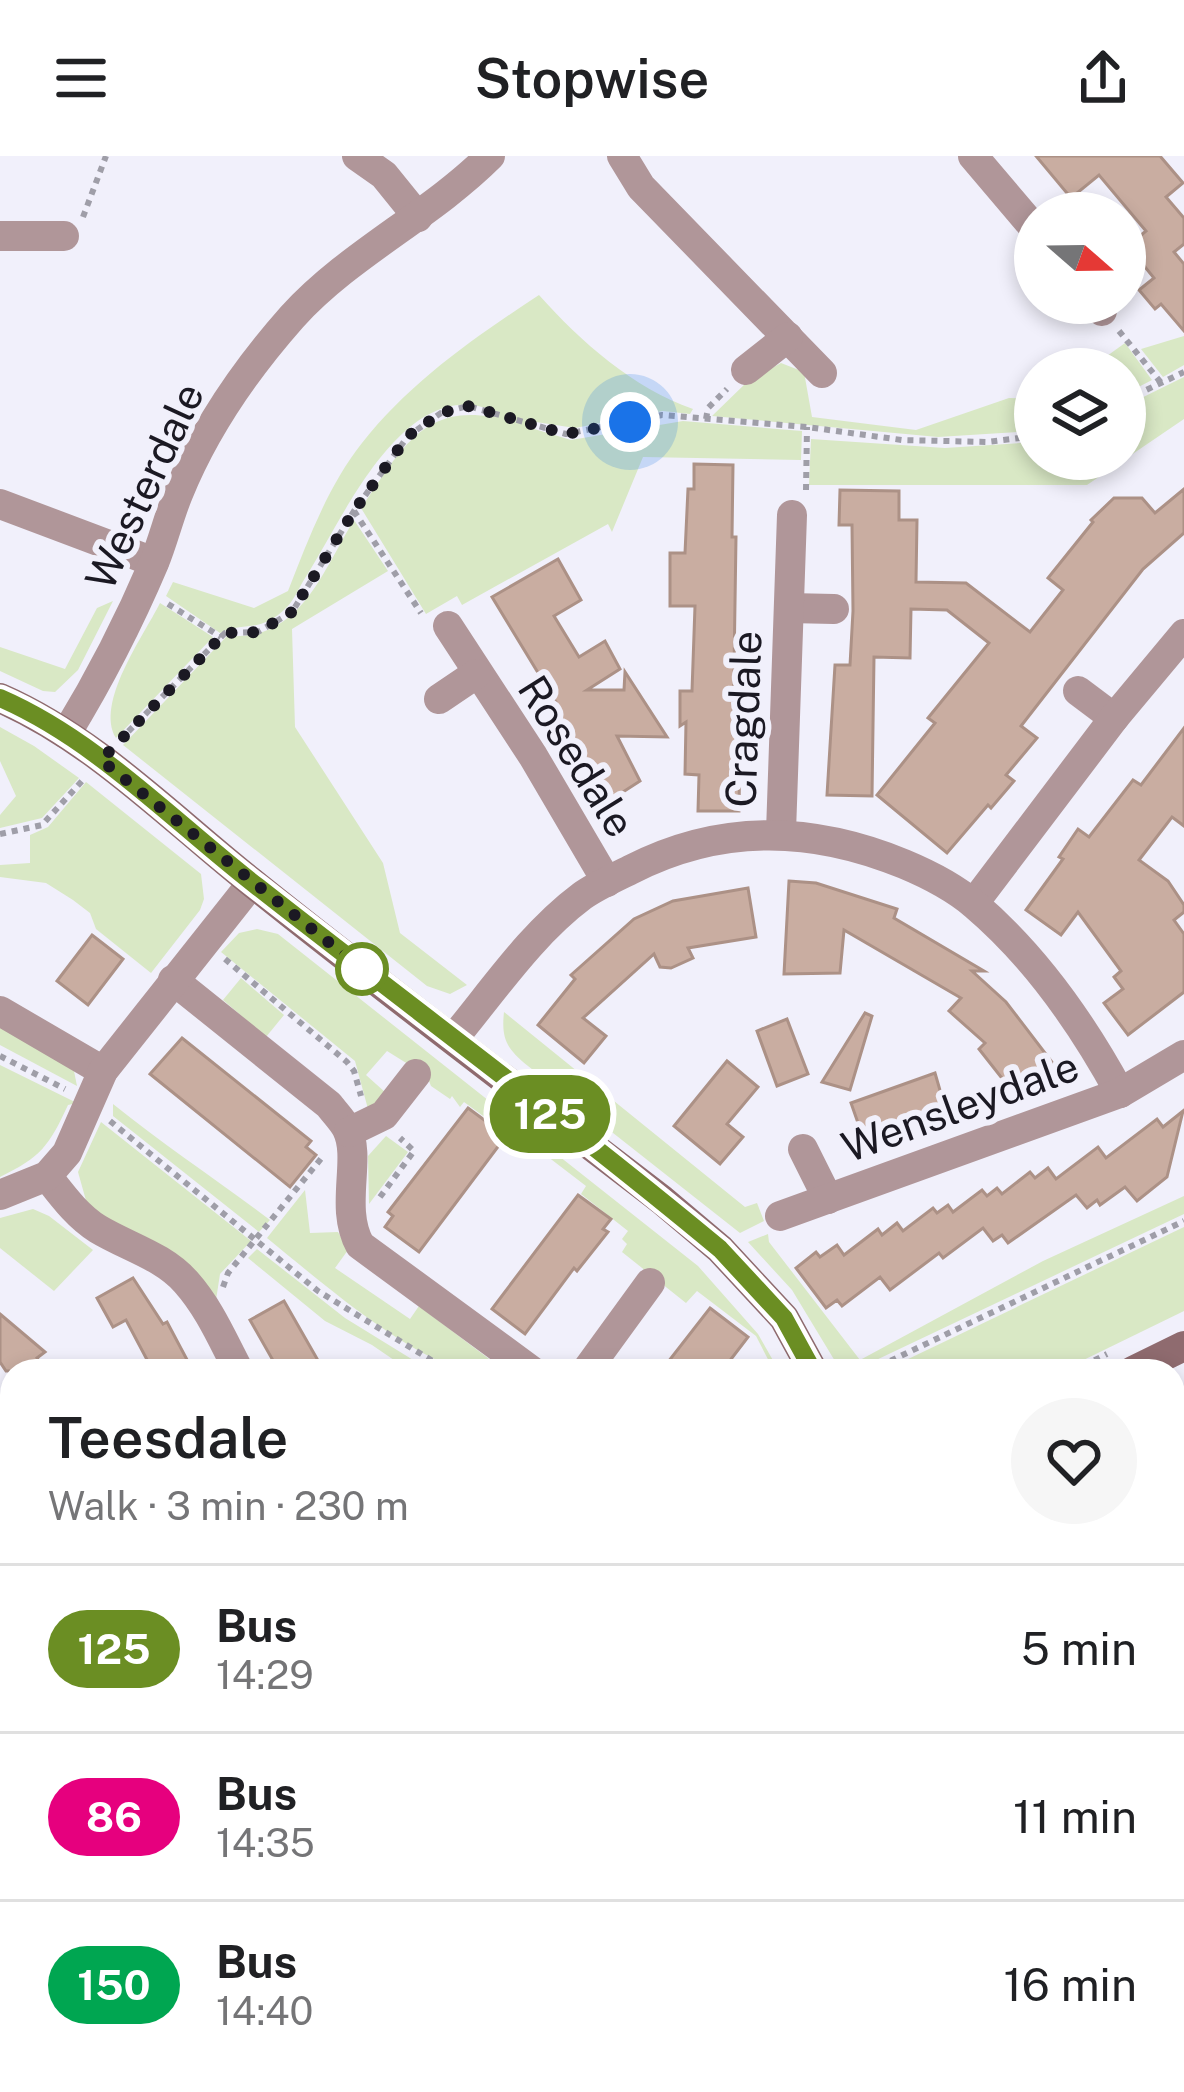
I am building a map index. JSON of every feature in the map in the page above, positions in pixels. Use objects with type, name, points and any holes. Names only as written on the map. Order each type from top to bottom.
[{"type":"street","points":[[357,156],[383,175],[418,217]]},
{"type":"street","name":"Westerdale","points":[[66,734],[97,683],[148,575],[196,452],[240,382],[294,315],[391,231],[418,217],[490,156]]},
{"type":"street","points":[[622,156],[641,187],[822,373]]},
{"type":"street","points":[[973,156],[1014,204]]},
{"type":"street","points":[[0,236],[64,236]]},
{"type":"street","points":[[746,370],[788,337]]},
{"type":"street","points":[[0,504],[148,575]]},
{"type":"street","name":"Cragdale","points":[[781,832],[792,514]]},
{"type":"street","name":"Cragdale","points":[[789,608],[835,609]]},
{"type":"street","name":"Rosedale","points":[[448,626],[533,756],[607,882]]},
{"type":"street","points":[[974,903],[1184,634]]},
{"type":"street","name":"Rosedale","points":[[439,699],[476,674]]},
{"type":"street","points":[[1078,691],[1114,718]]},
{"type":"street","points":[[0,698],[66,734],[101,760],[720,1249],[784,1318],[806,1359]]},
{"type":"street","points":[[453,1039],[555,918],[586,893],[664,853],[722,837],[781,832],[874,852],[923,872],[974,903],[1090,1039],[1120,1093]]},
{"type":"street","points":[[0,1195],[46,1176],[77,1136],[103,1072],[252,883]]},
{"type":"street","points":[[173,980],[328,1105],[367,1123]]},
{"type":"street","points":[[0,1011],[103,1072]]},
{"type":"street","name":"Wensleydale","points":[[781,1216],[1120,1093],[1184,1055]]},
{"type":"street","points":[[416,1074],[367,1123],[353,1232],[361,1245],[516,1359]]},
{"type":"street","name":"Wensleydale","points":[[803,1149],[828,1199]]},
{"type":"street","points":[[46,1176],[96,1228],[148,1253],[184,1280],[217,1326],[233,1359]]},
{"type":"street","points":[[595,1359],[650,1283]]},
{"type":"path","points":[[64,236],[80,224],[106,156]]},
{"type":"path","points":[[1113,324],[1162,384]]},
{"type":"path","points":[[1146,391],[1184,371]]},
{"type":"path","points":[[0,834],[42,825],[225,633],[258,632],[292,612],[354,511],[408,436],[441,413],[468,406],[566,434],[662,416],[902,440],[1014,439]]},
{"type":"path","points":[[792,514],[806,505],[808,428]]},
{"type":"path","points":[[354,511],[422,616],[448,626]]},
{"type":"path","points":[[148,575],[221,638]]},
{"type":"path","points":[[204,941],[347,1062],[354,1071],[367,1123]]},
{"type":"path","points":[[0,1056],[38,1072],[88,1103],[318,1291],[429,1359]]},
{"type":"path","points":[[353,1232],[414,1151],[394,1132],[367,1123]]},
{"type":"path","points":[[217,1326],[228,1273],[329,1148],[367,1123]]},
{"type":"path","points":[[894,1359],[1184,1221]]},
{"type":"green space","points":[[539,295],[609,362],[693,409],[690,414],[663,411],[575,428],[536,422],[531,428],[571,440],[683,421],[802,431],[801,460],[643,457],[612,532],[608,524],[462,605],[457,596],[426,614],[361,508],[399,453],[428,427],[467,415],[491,417],[492,410],[460,405],[431,413],[405,431],[381,457],[293,600],[277,615],[261,624],[220,633],[166,596],[173,582],[254,608],[288,591],[329,495],[381,421],[444,362]]},
{"type":"green space","points":[[1184,336],[1184,365],[1163,377],[1144,348]]},
{"type":"green space","points":[[781,363],[804,372],[812,417],[916,430],[1014,398],[1014,432],[938,437],[712,416],[747,382]]},
{"type":"green space","points":[[1184,377],[1184,419],[1146,445],[1146,396]]},
{"type":"green space","points":[[811,439],[945,448],[1014,443],[1014,480],[1094,480],[1087,485],[809,485]]},
{"type":"green space","points":[[354,520],[388,571],[292,629],[295,727],[383,863],[400,933],[467,985],[450,994],[427,986],[123,745],[227,636],[252,635],[291,616],[319,582]]},
{"type":"green space","points":[[113,601],[78,670],[55,692],[0,671],[0,647],[65,669],[97,608]]},
{"type":"green space","points":[[160,603],[213,637],[116,738],[111,724],[116,689]]},
{"type":"green space","points":[[0,727],[79,778],[42,818],[0,828],[0,815],[16,796],[0,761]]},
{"type":"green space","points":[[86,782],[201,874],[204,899],[200,910],[151,973],[96,929],[90,913],[73,900],[46,883],[0,877],[0,865],[30,863],[30,835],[48,827]]},
{"type":"green space","points":[[257,929],[278,934],[698,1266],[758,1334],[772,1359],[756,1336],[697,1291],[686,1303],[622,1252],[628,1231],[581,1194],[586,1186],[509,1127],[505,1132],[464,1102],[460,1107],[452,1096],[431,1086],[427,1076],[387,1051],[366,1075],[386,1093],[368,1109],[355,1061],[221,952],[239,933]]},
{"type":"green space","points":[[241,978],[284,1015],[266,1037],[223,1000]]},
{"type":"green space","points":[[504,1012],[745,1207],[757,1203],[764,1221],[740,1233],[528,1066],[507,1043]]},
{"type":"green space","points":[[0,1024],[74,1071],[77,1086],[0,1045]]},
{"type":"green space","points":[[0,1065],[77,1103],[68,1105],[42,1149],[0,1177]]},
{"type":"green space","points":[[113,1104],[270,1220],[259,1232],[113,1116]]},
{"type":"green space","points":[[101,1122],[251,1241],[220,1274],[216,1300],[87,1204],[78,1172]]},
{"type":"green space","points":[[386,1136],[408,1152],[369,1204],[368,1156]]},
{"type":"green space","points":[[305,1190],[310,1233],[338,1232],[348,1250],[335,1268],[410,1319],[419,1306],[489,1359],[434,1359],[358,1311],[267,1238]]},
{"type":"green space","points":[[1184,1196],[1184,1214],[878,1359],[862,1359],[1043,1261]]},
{"type":"green space","points":[[33,1209],[93,1250],[54,1291],[0,1248],[0,1218]]},
{"type":"green space","points":[[1184,1227],[1184,1311],[1086,1359],[908,1359]]},
{"type":"green space","points":[[768,1234],[769,1242],[859,1359],[834,1359],[792,1290],[748,1242]]},
{"type":"green space","points":[[257,1249],[345,1318],[412,1359],[392,1359],[325,1321],[248,1258]]},
{"type":"building","points":[[1036,156],[1160,156],[1183,183],[1166,197],[1184,218],[1184,244],[1174,252],[1184,264],[1184,331],[1161,304],[1155,309],[1146,298],[1146,284],[1154,278],[1146,268],[1146,192],[1113,192],[1099,175],[1078,192],[1066,192]]},
{"type":"building","points":[[694,464],[733,465],[733,735],[740,736],[739,811],[698,811],[699,775],[685,774],[686,722],[680,726],[680,691],[692,691],[695,606],[670,606],[670,553],[685,553]]},
{"type":"building","points":[[1184,489],[1184,533],[1143,569],[1021,726],[1037,738],[1006,775],[1014,781],[947,853],[877,795],[935,723],[928,718],[989,643],[947,610],[911,609],[910,658],[874,657],[872,796],[827,795],[835,665],[850,665],[853,611],[852,525],[839,525],[840,490],[899,491],[899,520],[917,520],[916,582],[966,583],[1030,632],[1063,590],[1048,578],[1091,520],[1114,498],[1142,498],[1155,513]]},
{"type":"building","points":[[558,559],[581,600],[554,616],[579,657],[605,641],[620,669],[587,690],[624,690],[625,672],[667,737],[617,736],[640,781],[606,803],[575,753],[580,750],[553,706],[557,704],[492,597]]},
{"type":"building","points":[[1184,728],[1184,826],[1172,817],[1139,860],[1168,881],[1184,905],[1184,912],[1174,920],[1184,934],[1184,992],[1128,1035],[1104,1003],[1123,989],[1114,977],[1121,971],[1078,912],[1061,935],[1026,910],[1078,829],[1089,837],[1133,780],[1141,785]]},
{"type":"building","points":[[789,881],[816,883],[897,909],[894,918],[984,971],[972,971],[1006,1002],[1058,1070],[1028,1093],[1017,1079],[1008,1086],[979,1049],[985,1043],[949,1011],[961,998],[844,930],[840,973],[784,974]]},
{"type":"building","points":[[748,888],[756,937],[688,948],[693,958],[671,968],[660,967],[654,954],[583,1018],[606,1036],[584,1063],[538,1025],[575,979],[571,975],[634,919],[673,901]]},
{"type":"building","points":[[92,935],[123,959],[88,1005],[57,981]]},
{"type":"building","points":[[865,1013],[872,1016],[850,1090],[822,1082]]},
{"type":"building","points":[[787,1019],[808,1074],[777,1086],[757,1031]]},
{"type":"building","points":[[182,1038],[311,1141],[306,1147],[316,1155],[290,1187],[150,1074]]},
{"type":"building","points":[[727,1061],[758,1087],[727,1124],[743,1137],[720,1164],[674,1126]]},
{"type":"building","points":[[935,1073],[946,1111],[864,1140],[851,1103]]},
{"type":"building","points":[[468,1108],[506,1136],[419,1252],[385,1227],[393,1216],[388,1212]]},
{"type":"building","points":[[1183,1111],[1167,1177],[1137,1201],[1125,1187],[1100,1205],[1097,1200],[1087,1208],[1076,1195],[1008,1243],[1002,1235],[993,1241],[983,1228],[943,1258],[939,1253],[890,1290],[880,1277],[842,1306],[837,1300],[826,1308],[796,1268],[816,1252],[820,1257],[837,1245],[844,1255],[878,1229],[882,1235],[897,1223],[903,1231],[933,1208],[937,1213],[948,1205],[953,1212],[982,1190],[987,1196],[997,1188],[1002,1194],[1030,1172],[1035,1178],[1048,1168],[1056,1179],[1098,1147],[1106,1158],[1157,1119],[1163,1127]]},
{"type":"building","points":[[578,1195],[611,1219],[603,1229],[608,1232],[577,1271],[574,1268],[525,1334],[492,1309]]},
{"type":"building","points":[[133,1278],[163,1324],[167,1322],[187,1359],[147,1359],[126,1320],[113,1327],[97,1298]]},
{"type":"building","points":[[284,1301],[317,1359],[272,1359],[250,1320]]},
{"type":"building","points":[[710,1308],[748,1337],[731,1359],[670,1359]]},
{"type":"building","points":[[0,1314],[45,1352],[38,1359],[0,1359]]},
{"type":"bus line","name":"125","points":[[0,698],[26,709],[101,760],[662,1200],[720,1249],[784,1318],[806,1359]]},
{"type":"route","points":[[362,969],[101,760],[225,633],[258,632],[292,612],[354,511],[408,436],[423,423],[468,406],[566,434],[630,422]]}]
